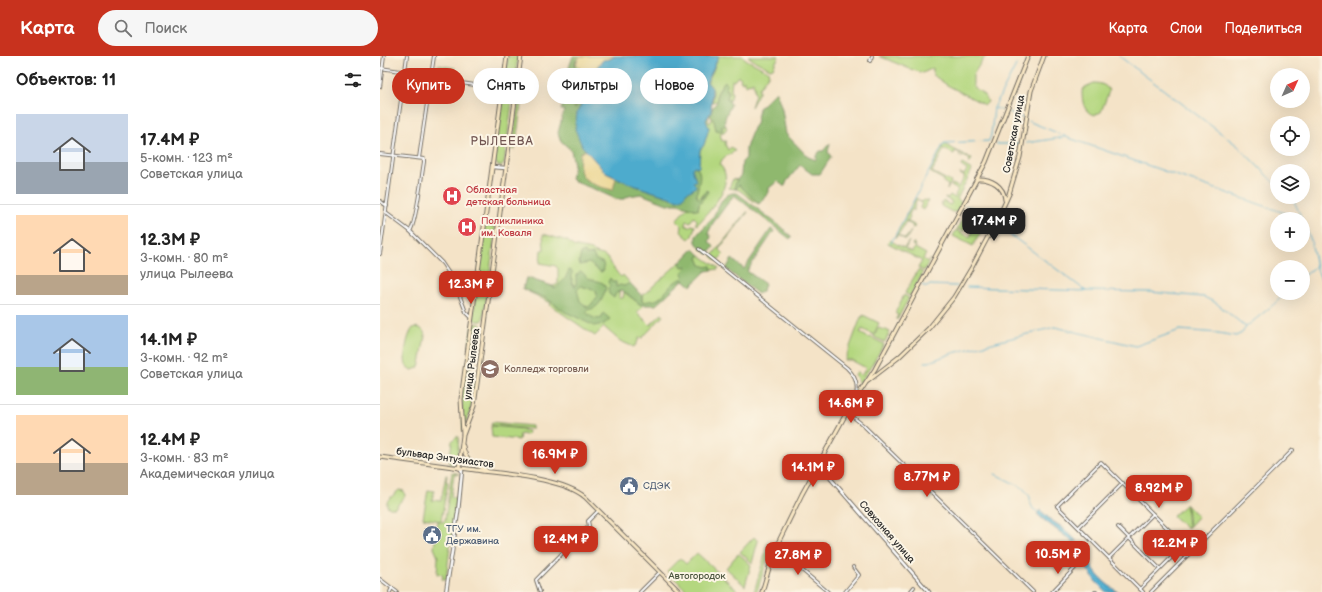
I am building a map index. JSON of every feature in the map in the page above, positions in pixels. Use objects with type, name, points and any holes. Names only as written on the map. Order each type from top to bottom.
[{"type":"main road","name":"улица Рылеева","points":[[505,68],[507,56]]},
{"type":"main road","name":"улица Рылеева","points":[[463,435],[474,406],[521,56]]},
{"type":"main road","points":[[1040,56],[1040,66]]},
{"type":"main road","name":"Советская улица","points":[[867,382],[916,342],[940,316],[964,281],[1006,202],[1020,157],[1031,91],[1044,56]]},
{"type":"main road","points":[[762,592],[774,550],[818,464],[847,412],[867,382],[977,179],[997,136],[1028,57]]},
{"type":"main road","name":"улица Рылеева","points":[[459,468],[463,435],[461,399],[500,104]]},
{"type":"main road","points":[[977,179],[987,180],[1001,188],[1005,195],[1006,202]]},
{"type":"main road","points":[[462,442],[465,453],[470,462],[490,472]]},
{"type":"main road","name":"бульвар Энтузиастов","points":[[380,456],[560,484],[582,494],[680,592]]},
{"type":"street","points":[[380,87],[381,68],[384,56]]},
{"type":"street","points":[[405,68],[407,56]]},
{"type":"street","points":[[432,68],[434,56]]},
{"type":"street","points":[[870,61],[872,56]]},
{"type":"street","points":[[381,68],[392,69]]},
{"type":"street","points":[[380,254],[400,104]]},
{"type":"street","points":[[419,158],[427,104]]},
{"type":"street","points":[[380,154],[424,159],[414,222],[410,232]]},
{"type":"street","points":[[492,166],[506,168]]},
{"type":"street","points":[[380,202],[387,206]]},
{"type":"street","points":[[386,213],[433,253],[448,271],[460,294],[466,312],[472,318]]},
{"type":"street","points":[[699,249],[847,368],[856,380],[856,397]]},
{"type":"street","points":[[847,412],[864,425],[1033,592]]},
{"type":"street","points":[[1151,592],[1293,450]]},
{"type":"street","points":[[1142,592],[1057,506],[1101,462],[1191,552]]},
{"type":"street","name":"Совхозная улица","points":[[818,464],[929,592]]},
{"type":"street","name":"улица Рылеева","points":[[446,592],[460,494],[462,470],[459,468]]},
{"type":"street","points":[[1079,527],[1123,483]]},
{"type":"street","points":[[540,592],[536,580],[589,526],[588,522],[599,510]]},
{"type":"street","points":[[1109,558],[1153,514]]},
{"type":"street","points":[[1118,527],[1160,569]]},
{"type":"street","points":[[1140,589],[1184,545]]},
{"type":"street","points":[[774,550],[791,561],[828,592]]},
{"type":"street","points":[[845,592],[858,574],[853,567]]},
{"type":"street","points":[[1052,592],[1075,568]]},
{"type":"street","points":[[640,592],[660,572]]},
{"type":"street","points":[[380,579],[397,592]]},
{"type":"street","points":[[910,592],[914,586]]},
{"type":"street","points":[[390,592],[392,588]]},
{"type":"green space","points":[[508,56],[518,56],[516,68],[506,68]]},
{"type":"green space","points":[[573,56],[577,56],[575,68],[569,68]]},
{"type":"green space","points":[[577,56],[580,56],[576,63],[579,68],[575,68]]},
{"type":"green space","points":[[718,56],[742,56],[768,71],[769,74],[759,88],[759,92],[751,107],[755,94],[754,83],[748,83],[747,85],[744,83],[744,80],[742,82],[740,81],[741,78],[738,76],[734,81],[732,80],[732,94],[730,101],[727,98],[729,92],[727,89],[725,90],[722,84],[717,94],[717,101],[712,102],[713,91],[708,84],[708,80]]},
{"type":"green space","points":[[748,56],[779,56],[773,68],[770,69]]},
{"type":"green space","points":[[879,56],[987,56],[983,59],[973,75],[973,86],[985,96],[988,102],[985,105],[947,85],[933,75],[933,68],[923,73]]},
{"type":"green space","points":[[438,65],[455,68],[437,68]]},
{"type":"green space","points":[[725,81],[727,85],[726,89],[729,92],[727,98],[731,105],[725,118],[725,126],[721,126],[723,129],[722,131],[716,130],[714,121],[710,116],[713,107],[717,102],[717,94]]},
{"type":"green space","points":[[1094,83],[1099,83],[1107,87],[1109,91],[1101,112],[1094,115],[1085,108],[1082,91],[1085,87]]},
{"type":"green space","points":[[776,91],[782,109],[786,134],[808,157],[816,160],[816,156],[820,151],[823,151],[830,143],[828,152],[831,157],[820,174],[812,174],[800,165],[787,181],[785,186],[778,181],[769,188],[769,192],[759,204],[739,185],[736,189],[734,187],[741,175],[742,162],[746,158],[746,148],[753,128],[756,124],[759,108]]},
{"type":"green space","points":[[501,104],[512,104],[504,164],[501,166],[497,165],[494,160]]},
{"type":"green space","points":[[563,104],[573,104],[575,109],[577,104],[581,104],[577,113],[582,146],[586,150],[580,153],[587,181],[612,190],[616,178],[678,200],[694,184],[693,182],[695,177],[692,168],[695,166],[698,169],[700,177],[697,197],[700,199],[707,190],[708,192],[699,204],[698,210],[678,204],[667,204],[641,194],[629,196],[624,199],[616,199],[571,179],[574,165],[571,150],[561,141],[558,133],[564,110],[561,110]]},
{"type":"green space","points":[[573,104],[577,104],[575,110]]},
{"type":"green space","points":[[518,105],[521,105],[515,150],[512,149]]},
{"type":"green space","points":[[709,114],[708,122],[710,123],[712,119],[721,127],[726,125],[727,128],[724,132],[720,133],[722,141],[726,141],[725,144],[728,150],[731,147],[735,151],[724,158],[721,162],[720,165],[724,172],[725,180],[724,188],[715,204],[697,225],[697,220],[694,217],[690,222],[686,221],[685,225],[689,227],[691,225],[695,226],[692,236],[689,239],[681,232],[682,226],[676,220],[688,207],[698,210],[699,204],[705,196],[703,193],[700,199],[697,197],[699,171],[697,168],[699,166],[700,150],[704,145],[709,127],[704,124]]},
{"type":"green space","points":[[944,144],[972,159],[969,164],[970,159],[963,156],[961,158],[963,155],[961,154],[959,157],[960,153],[955,151],[954,154],[944,149],[932,172],[951,182],[947,190],[948,185],[943,182],[944,180],[930,172]]},
{"type":"green space","points":[[962,164],[972,170],[957,199],[962,203],[957,212],[952,212],[941,205],[943,201],[950,205],[952,202],[945,197],[948,198],[950,195],[955,198],[958,190],[951,186],[952,184],[959,187],[965,177],[960,174],[964,175],[967,170],[961,166]]},
{"type":"green space","points":[[733,179],[737,180],[735,187],[736,189],[739,184],[759,204],[739,190],[729,188]]},
{"type":"green space","points":[[737,193],[792,237],[790,239],[734,195],[713,223],[708,233],[711,237],[709,241],[714,247],[708,254],[700,248],[696,242],[696,236],[713,217],[721,201],[727,195]]},
{"type":"green space","points":[[916,198],[922,202],[924,200],[928,201],[923,210],[920,208],[922,203],[917,200],[914,211],[912,209],[908,221],[906,220],[915,227],[912,228],[913,226],[905,221],[904,226],[898,235],[905,239],[911,231],[906,240],[897,235],[896,238],[895,237]]},
{"type":"green space","points":[[969,210],[987,221],[973,246],[953,236],[956,230],[970,237],[977,221],[971,218],[964,231],[957,229]]},
{"type":"green space","points":[[747,212],[719,249],[724,254],[717,261],[712,256]]},
{"type":"green space","points":[[485,226],[496,227],[488,285],[477,284]]},
{"type":"green space","points":[[771,229],[774,231],[747,271],[765,284],[763,290],[758,294],[726,269],[732,259],[744,269]]},
{"type":"green space","points":[[543,234],[568,241],[573,246],[592,250],[595,253],[603,255],[609,259],[610,264],[618,274],[621,277],[623,275],[630,283],[619,292],[619,298],[623,298],[624,292],[641,305],[643,307],[637,312],[650,325],[662,314],[663,316],[642,338],[639,338],[634,347],[620,341],[604,327],[595,336],[550,305],[551,303],[523,289],[526,278],[553,286],[558,284],[558,269],[556,266],[540,263],[541,250],[544,250]]},
{"type":"green space","points":[[889,240],[904,248],[909,241],[905,249],[912,252],[915,247],[912,245],[913,243],[915,246],[916,245],[915,248],[926,254],[923,259],[928,262],[930,259],[924,271],[918,268],[922,261],[888,243]]},
{"type":"green space","points":[[694,249],[700,255],[698,258],[701,265],[706,267],[711,266],[712,270],[706,271],[691,286],[683,280],[656,305],[641,305],[622,290],[616,293],[614,298],[609,294],[608,289],[610,286],[608,282],[610,278],[613,282],[616,282],[616,287],[620,285],[624,286],[630,283],[642,296],[642,301],[644,302],[658,299],[674,283],[684,278],[682,273],[687,266],[682,267],[680,263]]},
{"type":"green space","points":[[585,252],[586,255],[593,254],[595,259],[603,263],[604,270],[601,272],[589,263],[580,265],[579,262],[581,253]]},
{"type":"green space","points":[[700,255],[719,268],[712,270],[711,266],[706,267],[701,265],[698,258]]},
{"type":"green space","points":[[681,261],[680,263],[687,266],[684,278],[655,301],[642,301],[642,296]]},
{"type":"green space","points":[[569,270],[572,271],[572,282],[574,286],[576,286],[576,275],[581,271],[588,278],[603,283],[606,288],[600,303],[586,312],[591,317],[597,319],[602,318],[603,313],[610,319],[604,324],[594,326],[565,312],[546,298],[523,289],[526,278],[556,288],[565,279]],"holes":[[[581,286],[596,291],[597,297],[590,306],[587,307],[580,301],[577,290]]]},
{"type":"green space","points":[[918,270],[923,273],[910,296],[905,293]]},
{"type":"green space","points":[[477,286],[488,287],[482,321],[476,321],[473,318]]},
{"type":"green space","points":[[904,295],[909,298],[897,320],[898,315],[895,313]]},
{"type":"green space","points":[[863,315],[879,323],[874,335],[862,329],[860,333],[884,344],[859,384],[855,374],[857,372],[861,376],[866,368],[851,360],[845,360]]},
{"type":"green space","points":[[472,324],[480,324],[483,327],[479,349],[472,348],[471,351],[469,347]]},
{"type":"green space","points":[[417,327],[421,329],[425,336],[420,364],[418,368],[412,370],[407,367],[405,354],[407,341],[413,328]]},
{"type":"green space","points":[[878,328],[890,332],[885,342],[874,337]]},
{"type":"green space","points":[[471,366],[470,370],[472,371],[474,388],[464,386],[467,370]]},
{"type":"green space","points":[[463,388],[474,389],[471,408],[463,431],[462,405]]},
{"type":"green space","points":[[492,422],[532,426],[532,429],[491,425]]},
{"type":"green space","points":[[491,426],[523,429],[528,431],[528,433],[526,435],[520,434],[519,440],[492,437]]},
{"type":"green space","points":[[456,437],[459,437],[457,462],[449,464],[452,441]]},
{"type":"green space","points":[[452,472],[459,474],[454,474],[451,497],[456,498],[446,580],[442,579],[443,575],[437,574],[438,557],[434,548],[438,521],[443,522],[445,520]]},
{"type":"green space","points":[[446,475],[446,482],[448,482],[441,521],[423,518],[428,490],[434,491],[432,500],[441,501]]},
{"type":"green space","points":[[399,490],[404,491],[405,496],[395,508],[390,508],[387,506],[387,501]]},
{"type":"green space","points":[[1186,504],[1188,528],[1186,528],[1173,516]]},
{"type":"green space","points":[[1187,505],[1198,517],[1189,527]]},
{"type":"green space","points":[[754,537],[758,541],[752,563],[740,552]]},
{"type":"green space","points":[[768,544],[772,544],[757,592],[754,592]]},
{"type":"green space","name":"Автогородок","points":[[697,553],[739,592],[688,592],[667,571],[680,558],[686,564]]},
{"type":"green space","points":[[739,554],[751,565],[745,586],[726,568]]},
{"type":"sand","points":[[580,56],[615,56],[610,59],[603,60],[598,68],[579,68],[576,63]]},
{"type":"sand","points":[[586,150],[606,173],[616,178],[613,190],[600,187],[584,178],[580,167],[580,153]]},
{"type":"water","points":[[615,56],[719,56],[708,80],[708,68],[640,68],[640,104],[708,104],[708,83],[712,88],[711,112],[706,120],[709,128],[704,145],[700,150],[699,167],[697,168],[694,166],[692,168],[696,181],[693,182],[696,185],[695,188],[686,193],[683,198],[678,200],[633,185],[606,173],[582,146],[575,129],[577,113],[581,104],[632,104],[632,68],[596,68],[603,60],[610,59]]},
{"type":"water","points":[[1040,510],[1077,541],[1073,542],[1045,521],[1037,514]]},
{"type":"water","points":[[1082,546],[1096,572],[1105,582],[1118,592],[1106,592],[1096,582],[1083,563],[1079,549]]},
{"type":"waterway","points":[[1119,56],[1238,146],[1270,179]]},
{"type":"waterway","points":[[1001,110],[994,108],[1016,65]]},
{"type":"waterway","points":[[891,243],[944,143],[989,141],[994,108]]},
{"type":"waterway","points":[[1009,112],[1023,118]]},
{"type":"waterway","points":[[1028,121],[1065,136]]},
{"type":"waterway","points":[[1026,143],[1066,137],[1282,212]]},
{"type":"waterway","points":[[997,144],[1020,144]]},
{"type":"waterway","points":[[1295,204],[1299,212]]},
{"type":"waterway","points":[[966,206],[976,209],[993,221]]},
{"type":"waterway","points":[[1000,227],[1086,291],[1150,292],[1204,297],[1216,303],[1246,327],[1278,300]]},
{"type":"waterway","points":[[1310,238],[1316,267],[1322,281]]},
{"type":"waterway","points":[[1310,271],[1315,267]]},
{"type":"waterway","points":[[922,285],[927,287],[930,285],[957,286]]},
{"type":"waterway","points":[[967,287],[1086,291]]},
{"type":"waterway","points":[[925,362],[929,362],[953,353],[1055,327],[1136,346],[1180,330],[1236,336],[1242,333],[1246,327]]},
{"type":"waterway","points":[[995,474],[1023,488],[1030,497],[1030,502],[1033,509],[1038,512]]},
{"type":"waterway","points":[[1076,543],[1081,548]]},
{"type":"place","name":"Областная детская больница","points":[[452,196]]},
{"type":"place","name":"Поликлиника им. Коваля","points":[[467,227]]},
{"type":"place","name":"Колледж торговли","points":[[490,369]]},
{"type":"place","name":"СДЭК","points":[[629,486]]},
{"type":"place","name":"ТГУ им. Державина","points":[[432,535]]},
{"type":"district","name":"РЫЛЕЕВА","points":[[502,141]]}]
